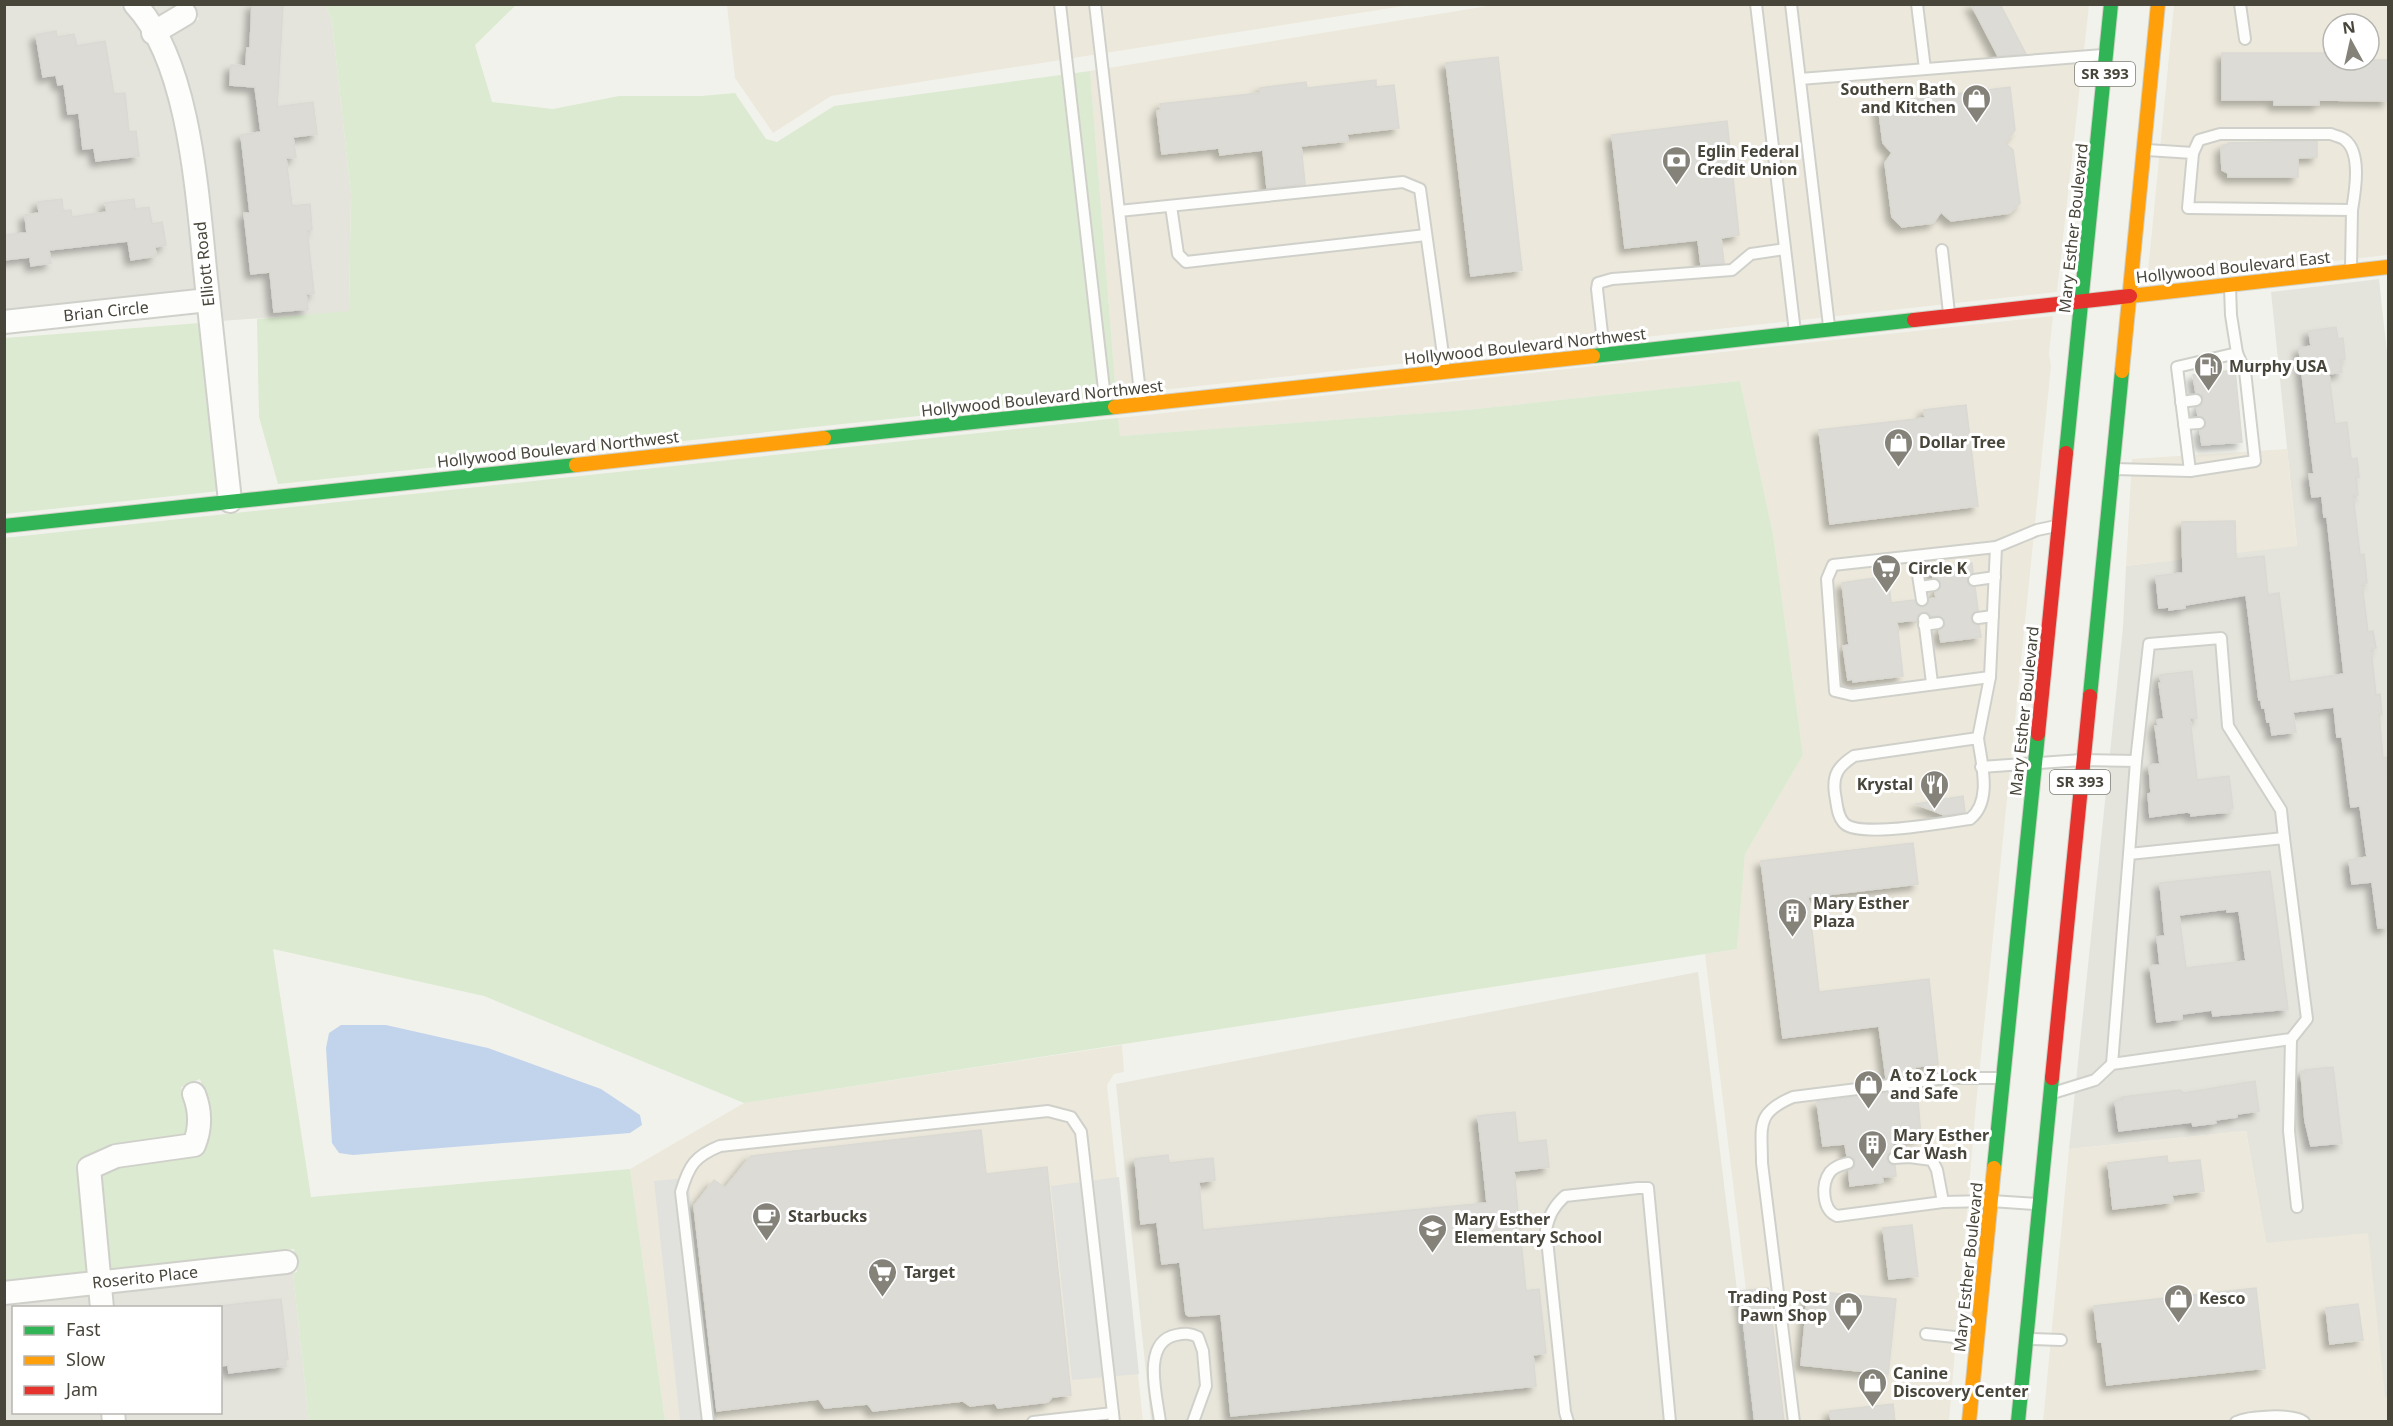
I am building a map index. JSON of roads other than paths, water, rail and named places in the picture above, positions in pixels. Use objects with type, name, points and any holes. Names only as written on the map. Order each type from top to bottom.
[{"type":"main road","name":"Mary Esther Boulevard","points":[[1969,1422],[2111,4]]},
{"type":"main road","name":"SR 393","points":[[2018,1422],[2082,760],[2114,469],[2158,4]]},
{"type":"main road","name":"Hollywood Boulevard East","points":[[2082,302],[2350,271],[2388,269]]},
{"type":"main road","name":"Hollywood Boulevard Northwest","points":[[4,526],[2082,302]]},
{"type":"street","name":"Elliott Road","points":[[135,4],[153,33],[177,82],[191,154],[230,501]]},
{"type":"street","points":[[153,33],[185,14]]},
{"type":"street","name":"Brian Circle","points":[[4,322],[208,300]]},
{"type":"street","points":[[102,1306],[89,1168],[116,1156],[194,1146],[200,1132],[194,1094]]},
{"type":"street","name":"Roserito Place","points":[[4,1293],[286,1262]]},
{"type":"lane","points":[[1060,4],[1106,408]]},
{"type":"lane","points":[[1095,4],[1141,404]]},
{"type":"lane","points":[[1756,4],[1795,333]]},
{"type":"lane","points":[[1791,4],[1830,329]]},
{"type":"lane","points":[[1917,4],[1925,69]]},
{"type":"lane","points":[[2240,4],[2245,39]]},
{"type":"lane","points":[[1800,79],[2106,54]]},
{"type":"lane","points":[[2350,271],[2356,166],[2353,152],[2345,140],[2331,134],[2220,134],[2199,140],[2193,153],[2188,208],[2352,210]]},
{"type":"lane","points":[[2144,150],[2193,153]]},
{"type":"lane","points":[[1119,211],[1403,182],[1420,189],[1445,372]]},
{"type":"lane","points":[[1171,206],[1178,254],[1186,262],[1426,235]]},
{"type":"lane","points":[[1604,354],[1598,283],[1612,279],[1732,270],[1751,254],[1785,249]]},
{"type":"lane","points":[[1942,250],[1949,316]]},
{"type":"lane","points":[[2114,469],[2190,471],[2255,461],[2245,418],[2242,393],[2245,371],[2237,353],[2231,315],[2230,285]]},
{"type":"lane","points":[[2190,471],[2177,367],[2237,353]]},
{"type":"lane","points":[[2181,402],[2196,400]]},
{"type":"lane","points":[[2184,424],[2199,423]]},
{"type":"lane","points":[[1990,677],[1852,695],[1835,691],[1827,579],[1833,566],[1996,547],[2037,530],[2059,525]]},
{"type":"lane","points":[[1978,738],[1854,756],[1841,764],[1835,772],[1834,789],[1839,816],[1846,825],[1855,829],[1875,830],[1970,819],[1979,806],[1984,787],[1978,738],[1990,677],[1996,547]]},
{"type":"lane","points":[[1915,557],[1922,600]]},
{"type":"lane","points":[[1974,580],[1995,577]]},
{"type":"lane","points":[[1920,586],[1934,585]]},
{"type":"lane","points":[[1978,618],[1993,616]]},
{"type":"lane","points":[[1932,683],[1924,622],[1938,623]]},
{"type":"lane","points":[[2112,1064],[2136,761],[2149,644],[2221,638],[2228,726],[2281,810],[2307,1019],[2291,1039],[2289,1131],[2297,1207]]},
{"type":"lane","points":[[1981,766],[2082,760],[2136,761]]},
{"type":"lane","points":[[2129,854],[2284,838]]},
{"type":"lane","points":[[2050,1094],[2095,1080],[2112,1064],[2291,1039]]},
{"type":"lane","points":[[1794,1422],[1762,1163],[1762,1133],[1765,1114],[1775,1105],[1793,1097],[1946,1078],[2004,1078]]},
{"type":"lane","points":[[708,1422],[681,1192],[686,1173],[699,1154],[720,1146],[1048,1111],[1071,1117],[1081,1132],[1114,1417],[1033,1422]]},
{"type":"lane","points":[[1894,1158],[1909,1156],[1932,1160],[1937,1170],[1942,1202]]},
{"type":"lane","points":[[1848,1163],[1838,1166],[1829,1173],[1826,1183],[1826,1207],[1830,1213],[1837,1216],[1942,1202],[1991,1201],[2039,1204]]},
{"type":"lane","points":[[1568,1422],[1565,1412],[1546,1230],[1550,1214],[1565,1196],[1648,1188],[1671,1422]]},
{"type":"lane","points":[[1160,1422],[1154,1374],[1155,1351],[1162,1342],[1172,1336],[1189,1333],[1198,1337],[1201,1344],[1206,1386],[1193,1422]]},
{"type":"lane","points":[[1926,1334],[1977,1339]]},
{"type":"lane","points":[[2026,1339],[2061,1340]]},
{"type":"lane","points":[[2236,1422],[2280,1416],[2300,1418],[2304,1422]]},
{"type":"water","points":[[341,1025],[386,1025],[488,1048],[601,1089],[640,1115],[642,1125],[630,1133],[353,1155],[339,1153],[332,1143],[326,1048],[329,1033]]},
{"type":"place","name":"Southern Bath and Kitchen","points":[[1977,124]]},
{"type":"place","name":"Eglin Federal Credit Union","points":[[1676,186]]},
{"type":"place","name":"Murphy USA","points":[[2208,392]]},
{"type":"place","name":"Dollar Tree","points":[[1898,468]]},
{"type":"place","name":"Circle K","points":[[1887,594]]},
{"type":"place","name":"Krystal","points":[[1934,810]]},
{"type":"place","name":"Mary Esther Plaza","points":[[1792,938]]},
{"type":"place","name":"A to Z Lock and Safe","points":[[1869,1110]]},
{"type":"place","name":"Mary Esther Car Wash","points":[[1872,1170]]},
{"type":"place","name":"Starbucks","points":[[767,1242]]},
{"type":"place","name":"Mary Esther Elementary School","points":[[1433,1254]]},
{"type":"place","name":"Target","points":[[883,1298]]},
{"type":"place","name":"Kesco","points":[[2178,1324]]},
{"type":"place","name":"Trading Post Pawn Shop","points":[[1848,1332]]},
{"type":"place","name":"Canine Discovery Center","points":[[1872,1408]]}]
